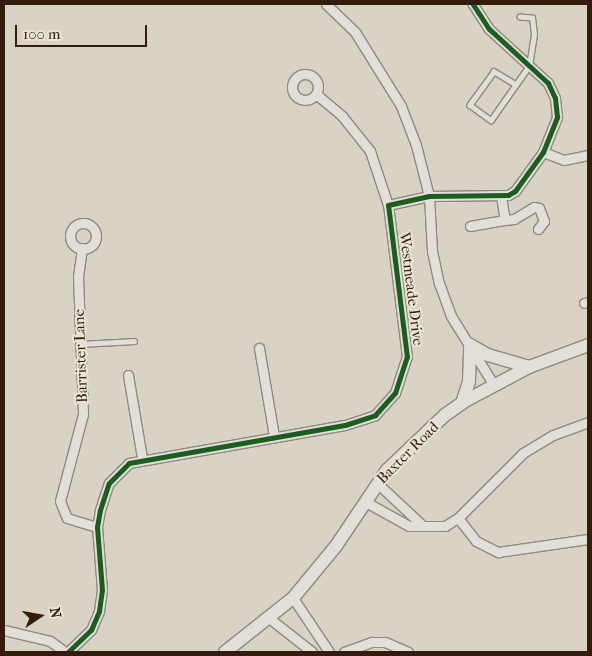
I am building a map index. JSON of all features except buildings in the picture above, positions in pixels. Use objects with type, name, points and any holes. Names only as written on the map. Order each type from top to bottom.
[{"type":"main road","points":[[462,403],[469,381],[470,345],[488,355],[529,367]]},
{"type":"main road","name":"Baxter Road","points":[[225,652],[293,598],[336,546],[377,483],[414,444],[462,403],[529,367],[588,345]]},
{"type":"street","points":[[326,4],[355,32],[401,106],[416,145],[429,196],[432,251],[439,283],[450,316],[494,385]]},
{"type":"street","points":[[388,205],[429,196],[502,196],[515,191],[542,152],[557,107],[552,90],[530,66],[489,29],[473,4]]},
{"type":"street","name":"Westmeade Drive","points":[[66,652],[91,630],[99,611],[102,590],[97,527],[110,484],[129,463],[142,458],[362,421],[375,415],[400,384],[407,357],[388,205],[370,151],[342,116],[316,94]]},
{"type":"street","points":[[542,152],[564,160],[588,155]]},
{"type":"street","points":[[502,196],[505,220]]},
{"type":"street","points":[[470,226],[514,219],[534,206],[543,214],[544,221],[538,229]]},
{"type":"street","name":"Barrister Lane","points":[[82,248],[78,276],[83,414],[60,501],[67,518],[97,527]]},
{"type":"street","points":[[259,348],[274,436]]},
{"type":"street","points":[[128,375],[142,458]]},
{"type":"street","points":[[364,501],[409,526],[445,526],[458,518],[524,452],[553,435],[588,422]]},
{"type":"street","points":[[377,483],[423,526]]},
{"type":"street","points":[[458,518],[476,541],[498,552],[588,540]]},
{"type":"street","points":[[293,598],[329,652]]},
{"type":"street","points":[[269,618],[312,652]]},
{"type":"street","points":[[4,630],[46,639],[66,652]]},
{"type":"street","points":[[344,652],[372,642],[384,642],[408,652]]},
{"type":"lane","points":[[516,85],[494,72],[470,105],[491,120],[530,66],[534,34],[532,18],[520,17]]},
{"type":"lane","points":[[81,344],[134,341]]},
{"type":"cycle path","points":[[68,652],[91,630],[99,611],[102,590],[97,527],[100,510],[109,483],[129,463],[345,425],[375,415],[395,393],[407,357],[388,205],[429,196],[508,195],[515,191],[543,152],[557,117],[555,98],[548,83],[489,29],[473,4]]}]
